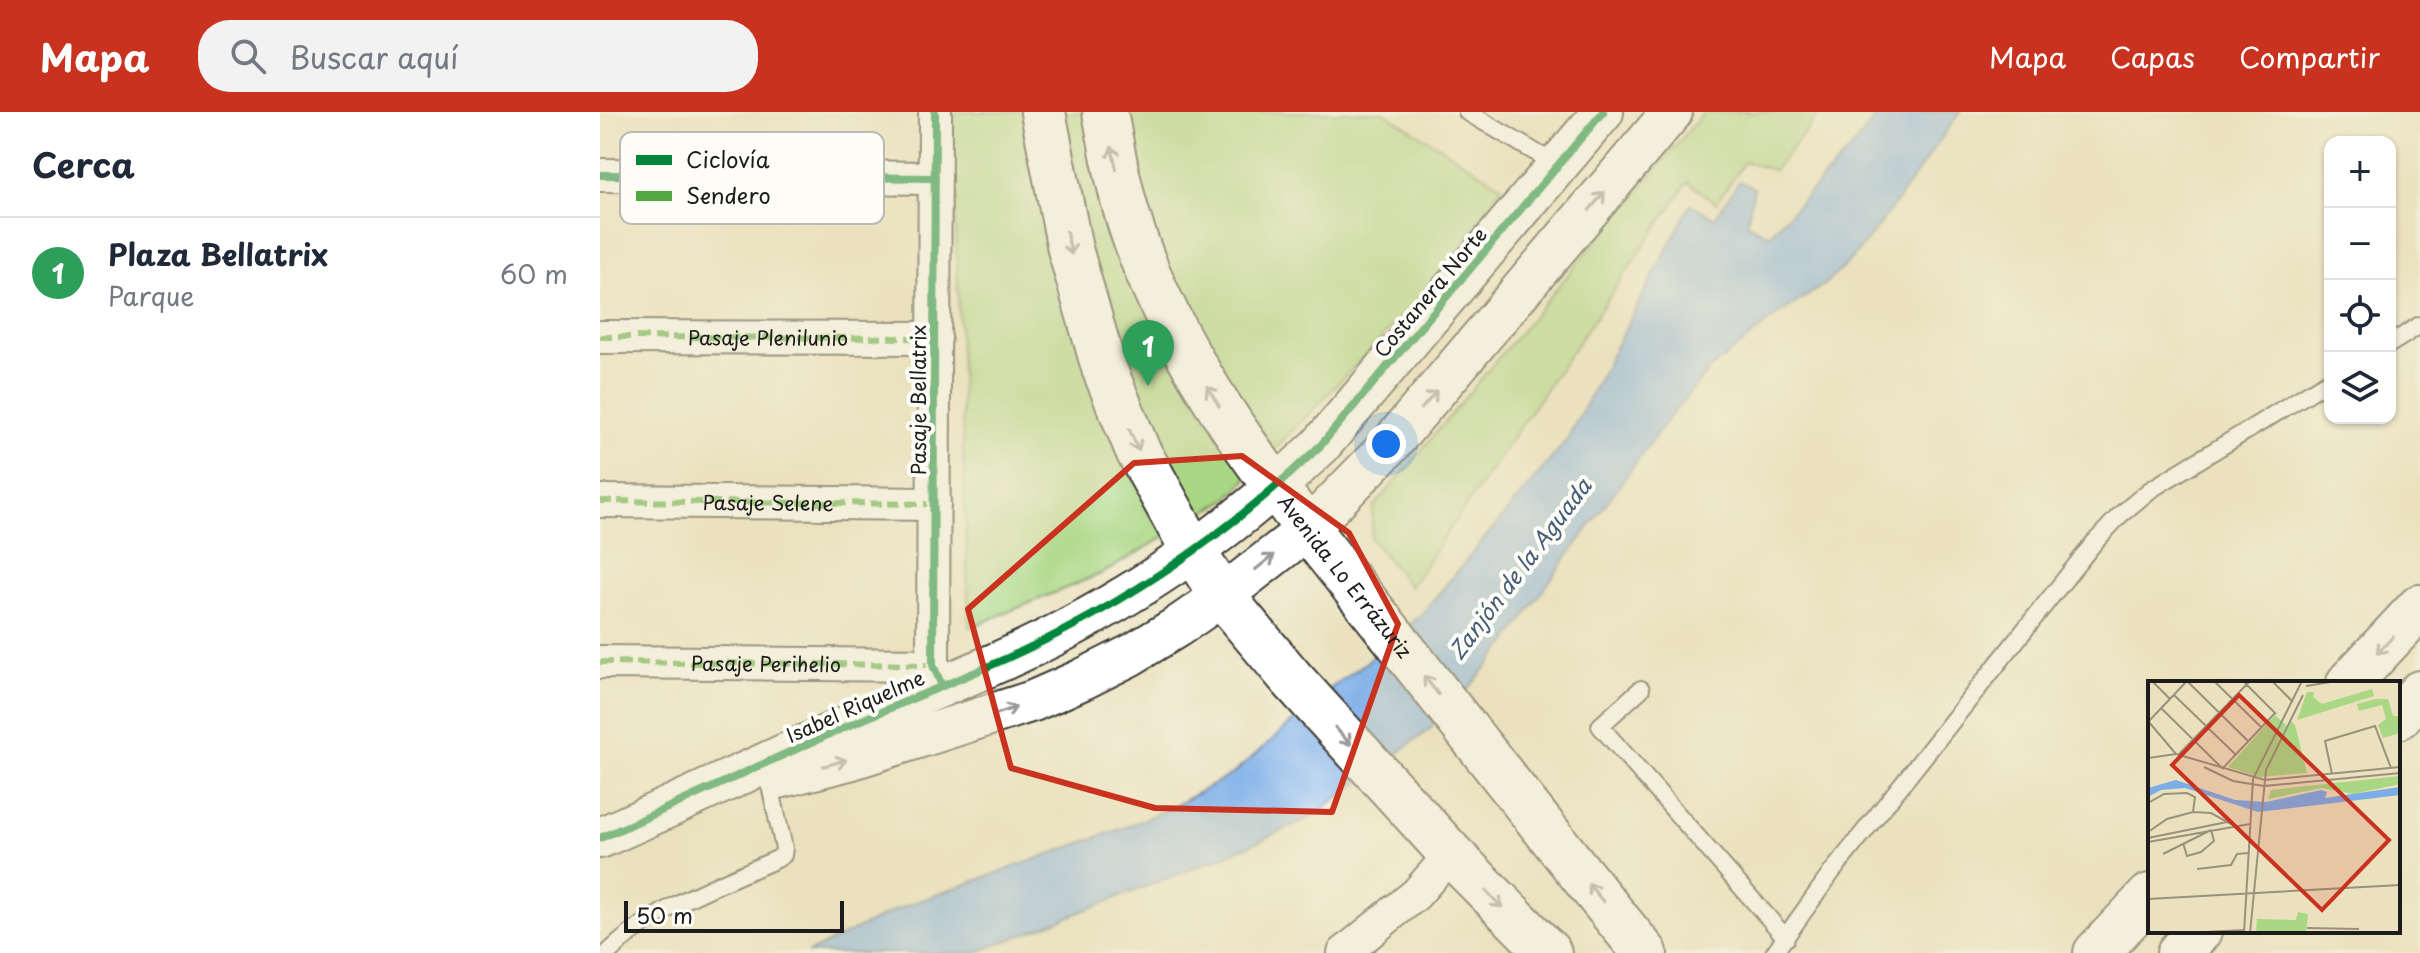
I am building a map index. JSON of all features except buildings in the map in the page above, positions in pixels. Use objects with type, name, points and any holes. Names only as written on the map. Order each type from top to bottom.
[{"type":"main road","points":[[1043,112],[1070,249],[1104,368],[1138,451],[1193,551],[1222,596],[1291,678],[1402,802],[1549,953]]},
{"type":"main road","name":"Avenida Lo Errázuriz","points":[[1105,112],[1122,196],[1134,234],[1172,324],[1210,391],[1276,487],[1645,953]]},
{"type":"main road","points":[[2351,681],[2420,607]]},
{"type":"main road","points":[[2400,715],[2420,693]]},
{"type":"main road","points":[[2096,953],[2148,898]]},
{"type":"main road","points":[[2179,953],[2197,933]]},
{"type":"street","name":"Pasaje Bellatrix","points":[[935,112],[934,504],[938,675]]},
{"type":"street","name":"Costanera Norte","points":[[1276,487],[1339,425],[1603,112]]},
{"type":"street","points":[[1309,528],[1389,446],[1672,112]]},
{"type":"street","points":[[600,175],[620,175]]},
{"type":"street","points":[[884,178],[935,178]]},
{"type":"street","name":"Pasaje Plenilunio","points":[[600,337],[935,338]]},
{"type":"street","name":"Isabel Riquelme","points":[[600,838],[772,760],[938,675],[1005,660],[1066,630],[1152,579],[1276,487]]},
{"type":"street","name":"Pasaje Selene","points":[[600,501],[934,504]]},
{"type":"street","name":"Isabel Riquelme","points":[[704,792],[769,781],[849,760],[1033,701],[1131,655],[1177,627],[1309,528]]},
{"type":"street","name":"Pasaje Perihelio","points":[[600,662],[938,675]]},
{"type":"street","points":[[1344,953],[1416,894],[1451,854]]},
{"type":"lane","points":[[1467,112],[1558,165]]},
{"type":"lane","points":[[2396,340],[2420,325]]},
{"type":"lane","points":[[1774,953],[1832,872],[2093,544],[2120,515],[2150,490],[2324,384]]},
{"type":"lane","points":[[1641,689],[1600,726],[1786,938]]},
{"type":"lane","points":[[608,953],[628,933],[686,899],[783,855],[769,781]]},
{"type":"highlighted area","points":[[1242,456],[1349,533],[1398,624],[1332,812],[1155,808],[1011,768],[968,609],[1134,463]]},
{"type":"green space","points":[[952,112],[1384,112],[1502,186],[1443,274],[1227,499],[1105,572],[969,628]]},
{"type":"green space","points":[[1704,112],[1821,112],[1774,170],[1744,162],[1716,203],[1688,182],[1410,587],[1371,539],[1373,508]]},
{"type":"water","name":"Zanjón de la Aguada","points":[[1880,112],[1960,112],[1895,204],[1840,271],[1779,314],[1708,371],[1667,420],[1507,643],[1429,730],[1309,819],[1225,856],[975,953],[807,953],[902,907],[1131,825],[1176,805],[1234,773],[1324,695],[1313,701],[1364,664],[1420,616],[1566,441],[1691,204],[1715,218],[1739,181],[1754,188],[1747,224],[1769,235],[1852,148]]},
{"type":"marked path","points":[[600,337],[935,338]]},
{"type":"marked path","points":[[600,501],[934,504]]},
{"type":"marked path","points":[[600,662],[933,665]]},
{"type":"cycle path","points":[[935,112],[933,665],[942,686]]},
{"type":"cycle path","points":[[600,838],[1038,644],[1133,591],[1199,547],[1320,446],[1603,112]]},
{"type":"cycle path","points":[[600,175],[620,175]]},
{"type":"cycle path","points":[[884,178],[935,178]]},
{"type":"place","name":"Plaza Bellatrix","points":[[1148,386]]}]
